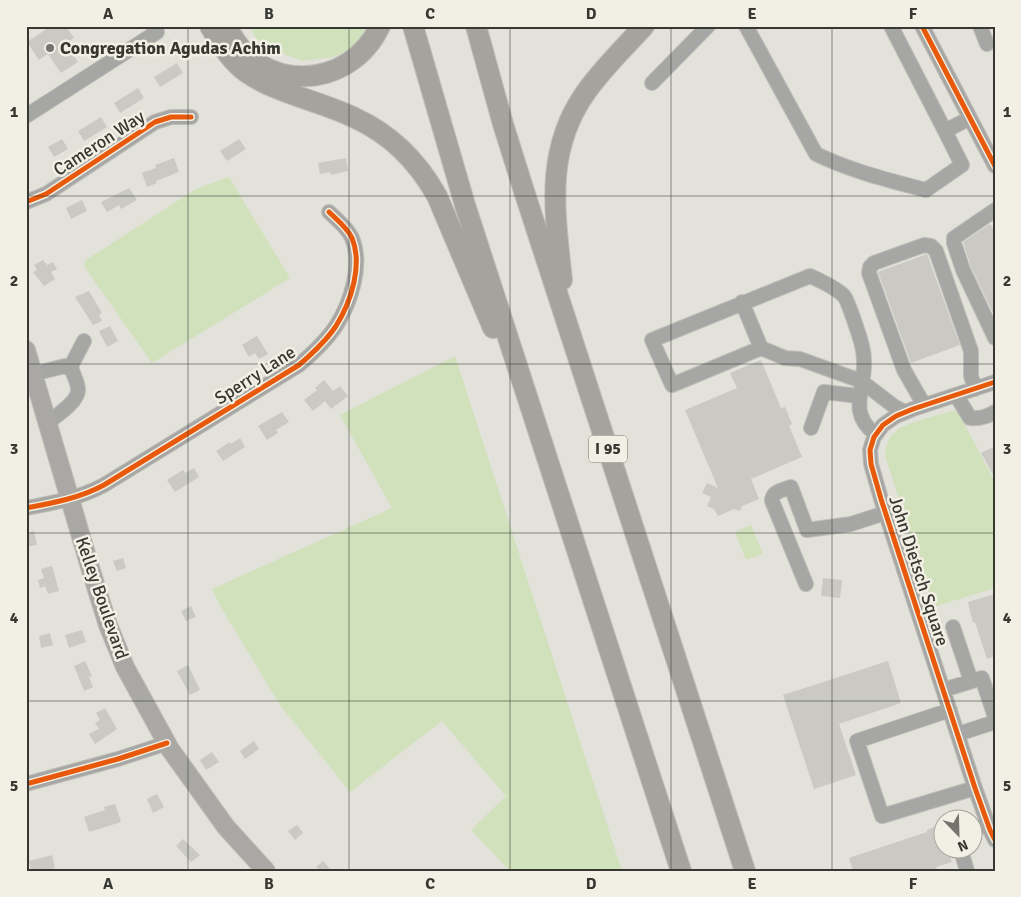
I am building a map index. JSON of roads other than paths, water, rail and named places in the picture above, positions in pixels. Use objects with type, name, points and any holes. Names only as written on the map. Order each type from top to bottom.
[{"type":"highway","points":[[210,26],[228,55],[247,72],[266,83],[347,114],[366,124],[390,140],[415,164],[437,196],[489,320],[524,388]]},
{"type":"highway","points":[[227,26],[238,46],[258,63],[270,70],[306,76],[327,73],[352,61],[368,46],[380,26]]},
{"type":"highway","points":[[414,26],[457,180],[681,871]]},
{"type":"highway","name":"I 95","points":[[476,26],[503,124],[745,871]]},
{"type":"highway","points":[[565,317],[555,207],[555,179],[561,144],[572,116],[586,92],[644,26]]},
{"type":"main road","name":"Kelley Boulevard","points":[[26,350],[108,626],[125,667],[167,743],[226,827],[266,871]]},
{"type":"street","points":[[26,116],[157,32],[153,26]]},
{"type":"street","points":[[652,83],[708,26]]},
{"type":"street","points":[[746,26],[816,154],[835,163],[876,177],[926,190],[962,165],[891,26]]},
{"type":"street","points":[[922,26],[995,166]]},
{"type":"street","points":[[980,26],[987,44]]},
{"type":"street","name":"Cameron Way","points":[[26,202],[46,194],[155,122],[172,117],[191,117]]},
{"type":"street","points":[[945,132],[970,118]]},
{"type":"street","points":[[995,210],[954,238],[954,242],[967,278],[995,338]]},
{"type":"street","name":"Sperry Lane","points":[[26,508],[70,499],[92,492],[300,365],[318,348],[336,326],[347,304],[354,283],[356,263],[354,247],[347,229],[329,212]]},
{"type":"street","points":[[924,405],[904,370],[869,273],[870,267],[874,263],[924,245],[931,246],[936,251],[969,342],[971,376],[975,389]]},
{"type":"street","points":[[761,348],[672,385],[652,340],[810,276],[827,284],[845,297],[864,351],[864,368],[858,402],[862,420],[875,434],[883,425],[905,412],[995,382]]},
{"type":"street","points":[[742,302],[761,348],[785,358],[800,359],[861,381],[895,407],[905,412]]},
{"type":"street","points":[[70,368],[84,341]]},
{"type":"street","points":[[34,376],[65,366],[72,370],[77,386],[76,396],[65,409],[48,423]]},
{"type":"street","points":[[812,428],[824,392],[859,396]]},
{"type":"street","points":[[956,395],[970,418],[977,419],[995,412]]},
{"type":"street","name":"John Dietsch Square","points":[[875,434],[870,450],[885,513],[987,824],[995,840]]},
{"type":"street","points":[[806,584],[771,498],[776,492],[791,487],[807,530]]},
{"type":"street","points":[[787,536],[807,530],[851,524],[885,513]]},
{"type":"street","points":[[953,626],[971,681]]},
{"type":"street","points":[[943,690],[982,678],[995,717]]},
{"type":"street","points":[[950,710],[857,741],[882,816],[975,788]]},
{"type":"street","points":[[958,734],[995,722]]},
{"type":"street","points":[[26,784],[118,759],[167,743]]},
{"type":"place","name":"Congregation Agudas Achim","points":[[50,48]]}]
